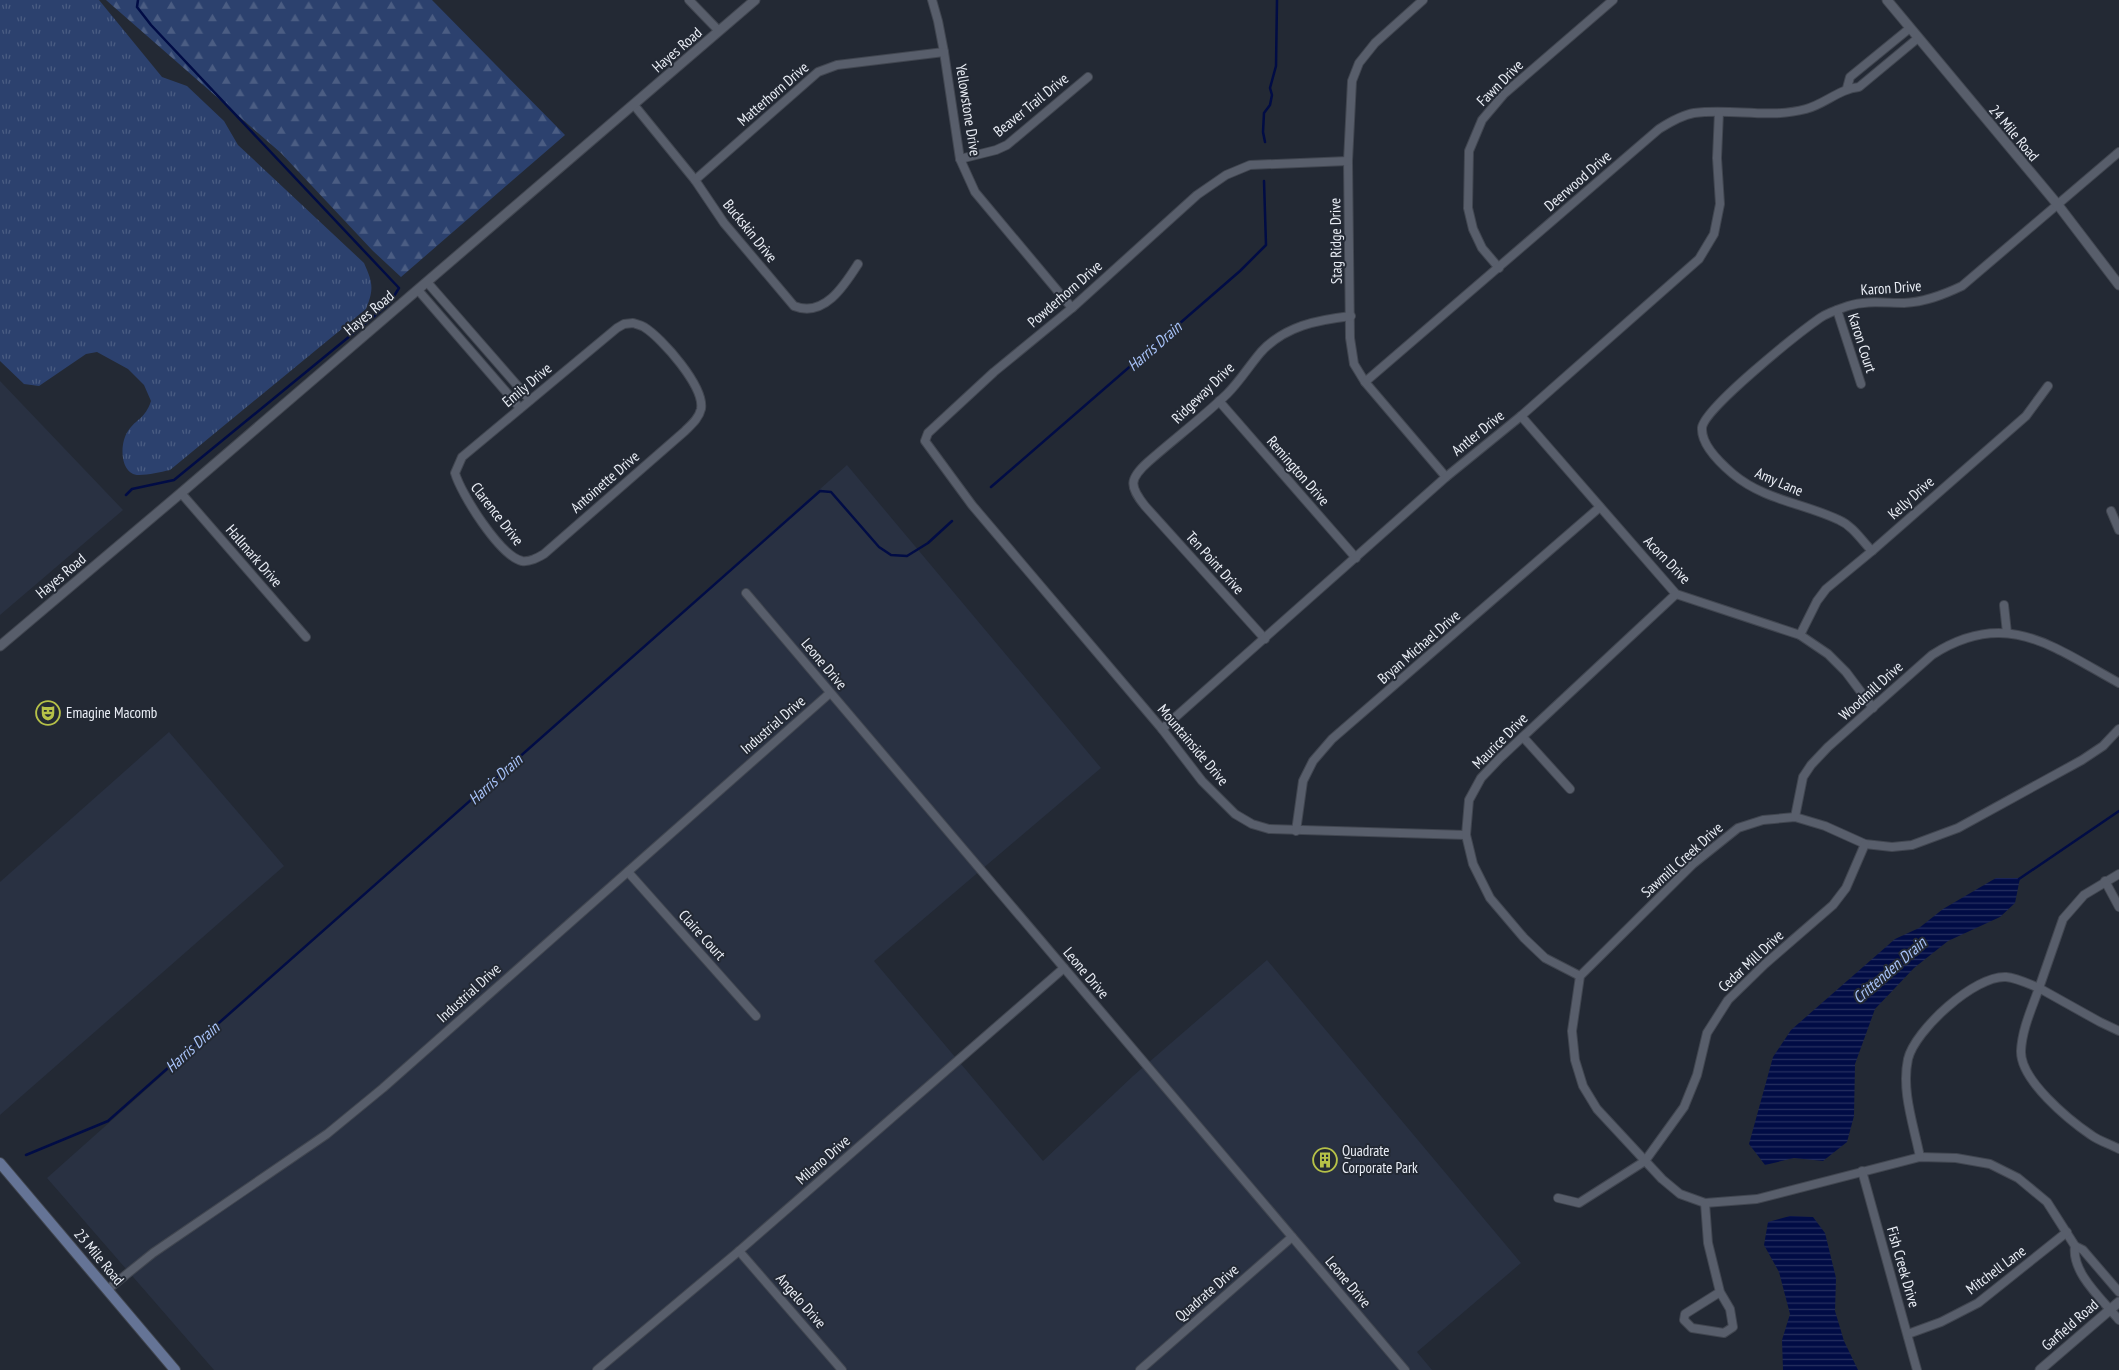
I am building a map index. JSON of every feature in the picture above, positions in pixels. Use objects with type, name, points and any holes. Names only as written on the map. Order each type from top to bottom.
[{"type":"main road","name":"23 Mile Road","points":[[0,1163],[175,1370]]},
{"type":"street","points":[[689,0],[719,31]]},
{"type":"street","name":"Hayes Road","points":[[0,646],[182,493],[755,0]]},
{"type":"street","name":"Yellowstone Drive","points":[[932,0],[944,52],[960,160],[975,192],[1072,308]]},
{"type":"street","name":"Stag Ridge Drive","points":[[1423,0],[1374,43],[1359,63],[1352,81],[1348,161],[1351,352],[1354,364],[1365,382],[1446,477]]},
{"type":"street","name":"Fawn Drive","points":[[1499,268],[1482,248],[1473,228],[1468,208],[1469,151],[1482,120],[1504,94],[1613,0]]},
{"type":"street","name":"24 Mile Road","points":[[1887,0],[2058,205],[2119,284]]},
{"type":"street","name":"Deerwood Drive","points":[[1847,88],[1850,77],[1910,28]]},
{"type":"street","name":"Deerwood Drive","points":[[1365,382],[1659,129],[1675,119],[1693,113],[1782,114],[1807,109],[1826,101],[1847,88],[1859,87],[1918,38]]},
{"type":"street","name":"Matterhorn Drive","points":[[694,180],[818,72],[837,65],[944,52]]},
{"type":"street","name":"Beaver Trail Drive","points":[[960,160],[1007,145],[1088,77]]},
{"type":"street","name":"Buckskin Drive","points":[[634,105],[694,180],[724,223],[794,306],[812,309],[830,300],[844,285],[858,264]]},
{"type":"street","name":"Antler Drive","points":[[1162,729],[1446,477],[1521,416],[1699,259],[1714,234],[1720,204],[1717,158],[1719,112]]},
{"type":"street","name":"Karon Drive","points":[[1706,417],[1728,392],[1821,317],[1861,303],[1919,301],[1962,286],[2119,152]]},
{"type":"street","name":"Powderhorn Drive","points":[[999,537],[924,441],[928,433],[987,379],[1072,308],[1197,195],[1226,175],[1250,165],[1348,161]]},
{"type":"street","points":[[427,282],[530,400]]},
{"type":"street","points":[[418,290],[520,408]]},
{"type":"street","name":"Karon Court","points":[[1837,310],[1861,384]]},
{"type":"street","name":"Ridgeway Drive","points":[[1145,506],[1134,492],[1133,480],[1137,472],[1235,386],[1261,352],[1278,337],[1290,330],[1315,321],[1351,316]]},
{"type":"street","name":"Emily Drive","points":[[462,457],[609,334],[624,324],[633,323],[643,327],[679,362],[696,384],[702,407],[699,417],[685,431]]},
{"type":"street","points":[[474,355],[484,347]]},
{"type":"street","name":"Kelly Drive","points":[[1800,635],[1816,601],[1826,589],[1872,552],[2026,416],[2048,386]]},
{"type":"street","name":"Remington Drive","points":[[1219,401],[1356,558]]},
{"type":"street","name":"Acorn Drive","points":[[1521,416],[1676,594],[1800,635],[1828,654],[1846,672],[1874,708]]},
{"type":"street","name":"Amy Lane","points":[[1706,417],[1702,426],[1702,434],[1708,446],[1722,464],[1740,480],[1755,490],[1841,520],[1854,531],[1872,552]]},
{"type":"street","name":"Antoinette Drive","points":[[544,554],[685,431]]},
{"type":"street","name":"Clarence Drive","points":[[462,457],[455,473],[458,484],[465,498],[504,550],[513,557],[529,561],[544,554]]},
{"type":"street","name":"Hallmark Drive","points":[[182,493],[306,637]]},
{"type":"street","name":"Ten Point Drive","points":[[1145,506],[1265,639]]},
{"type":"street","name":"Bryan Michael Drive","points":[[1296,831],[1303,781],[1313,761],[1332,739],[1600,507]]},
{"type":"street","points":[[2112,511],[2119,530]]},
{"type":"street","name":"Mountainside Drive","points":[[999,537],[1162,729],[1202,781],[1235,814],[1252,824],[1269,829],[1466,836]]},
{"type":"street","name":"Leone Drive","points":[[746,593],[1405,1370]]},
{"type":"street","name":"Maurice Drive","points":[[1580,976],[1545,958],[1524,938],[1490,898],[1473,864],[1466,836],[1469,800],[1481,778],[1523,736],[1676,594]]},
{"type":"street","points":[[2004,605],[2007,633]]},
{"type":"street","name":"Woodmill Drive","points":[[1796,817],[1802,778],[1811,765],[1828,747],[1932,655],[1950,643],[1989,632],[2026,636],[2044,642],[2119,683]]},
{"type":"street","name":"Industrial Drive","points":[[107,1290],[152,1253],[327,1133],[383,1088],[830,693]]},
{"type":"street","name":"Sawmill Creek Drive","points":[[1580,976],[1693,864],[1738,828],[1776,817],[1796,817],[1825,826],[1865,844],[1892,847],[1912,845],[1958,828],[2082,760],[2103,746],[2119,729]]},
{"type":"street","points":[[1523,736],[1570,789]]},
{"type":"street","name":"Cedar Mill Drive","points":[[1645,1161],[1684,1108],[1697,1074],[1707,1033],[1728,1000],[1765,964],[1833,905],[1846,888],[1865,844]]},
{"type":"street","name":"Claire Court","points":[[628,872],[756,1016]]},
{"type":"street","points":[[2119,874],[2084,895],[2063,919],[2025,1026],[2021,1053],[2026,1070],[2036,1085],[2054,1104],[2092,1136],[2119,1149]]},
{"type":"street","points":[[2105,882],[2119,907]]},
{"type":"street","name":"Milano Drive","points":[[597,1370],[739,1251],[1064,968]]},
{"type":"street","points":[[1580,976],[1572,1030],[1575,1060],[1583,1086],[1598,1109],[1645,1161],[1680,1194],[1705,1203],[1756,1199],[1920,1157],[1956,1158],[1990,1164],[2018,1178],[2048,1202],[2075,1246],[2083,1250],[2119,1292]]},
{"type":"street","points":[[1920,1157],[1905,1082],[1908,1058],[1930,1022],[1967,992],[1987,980],[2006,977],[2039,988],[2071,1007],[2119,1031]]},
{"type":"street","points":[[1558,1198],[1579,1203],[1645,1161]]},
{"type":"street","name":"Fish Creek Drive","points":[[1862,1171],[1917,1370]]},
{"type":"street","points":[[1705,1203],[1708,1243],[1720,1292],[1730,1309],[1733,1327],[1724,1333],[1692,1328],[1684,1320],[1685,1314],[1720,1292]]},
{"type":"street","name":"Mitchell Lane","points":[[1908,1334],[1941,1322],[1978,1303],[2067,1232]]},
{"type":"street","name":"Quadrate Drive","points":[[1140,1370],[1292,1237]]},
{"type":"street","points":[[2075,1246],[2074,1256],[2086,1280],[2119,1320]]},
{"type":"street","name":"Angelo Drive","points":[[739,1251],[842,1370]]},
{"type":"street","name":"Garfield Road","points":[[2040,1370],[2119,1302]]},
{"type":"shaded area","points":[[0,381],[123,510],[0,615]]},
{"type":"shaded area","points":[[847,465],[1101,768],[874,961],[1043,1161],[1133,1076],[1267,960],[1521,1263],[1417,1352],[1432,1370],[214,1370],[47,1178]]},
{"type":"shaded area","points":[[169,732],[284,866],[0,1115],[0,882]]},
{"type":"green space","points":[[0,0],[99,0],[162,77],[187,86],[224,121],[238,145],[364,263],[369,276],[371,291],[366,309],[170,470],[139,475],[133,474],[125,465],[123,443],[125,437],[131,427],[146,411],[151,401],[144,385],[128,369],[97,352],[86,354],[39,386],[24,384],[0,361]]},
{"type":"green space","points":[[106,0],[432,0],[565,135],[401,277],[373,251],[281,153]]},
{"type":"water","points":[[1996,878],[2020,878],[2015,903],[2000,917],[1948,941],[1914,968],[1875,1009],[1855,1064],[1854,1116],[1847,1142],[1823,1161],[1794,1158],[1765,1165],[1749,1144],[1773,1057],[1791,1030],[1895,939],[1919,928],[1943,909]]},
{"type":"water","points":[[1790,1216],[1813,1217],[1825,1233],[1836,1278],[1835,1311],[1844,1341],[1858,1370],[1783,1370],[1782,1340],[1790,1314],[1779,1272],[1764,1245],[1768,1222]]},
{"type":"waterway","points":[[126,495],[132,489],[174,480],[389,304],[399,288],[151,25],[137,7],[138,0]]},
{"type":"waterway","name":"Harris Drain","points":[[1265,142],[1263,132],[1264,113],[1270,105],[1272,95],[1270,88],[1276,66],[1277,0]]},
{"type":"waterway","name":"Harris Drain","points":[[991,487],[1240,271],[1266,245],[1264,181]]},
{"type":"waterway","name":"Harris Drain","points":[[26,1155],[108,1121],[820,491],[831,492],[879,547],[891,555],[907,556],[928,543],[952,521]]},
{"type":"waterway","name":"Crittenden Drain","points":[[2019,879],[2119,811]]},
{"type":"place","name":"Emagine Macomb","points":[[48,713]]},
{"type":"place","name":"Quadrate Corporate Park","points":[[1325,1160]]}]
